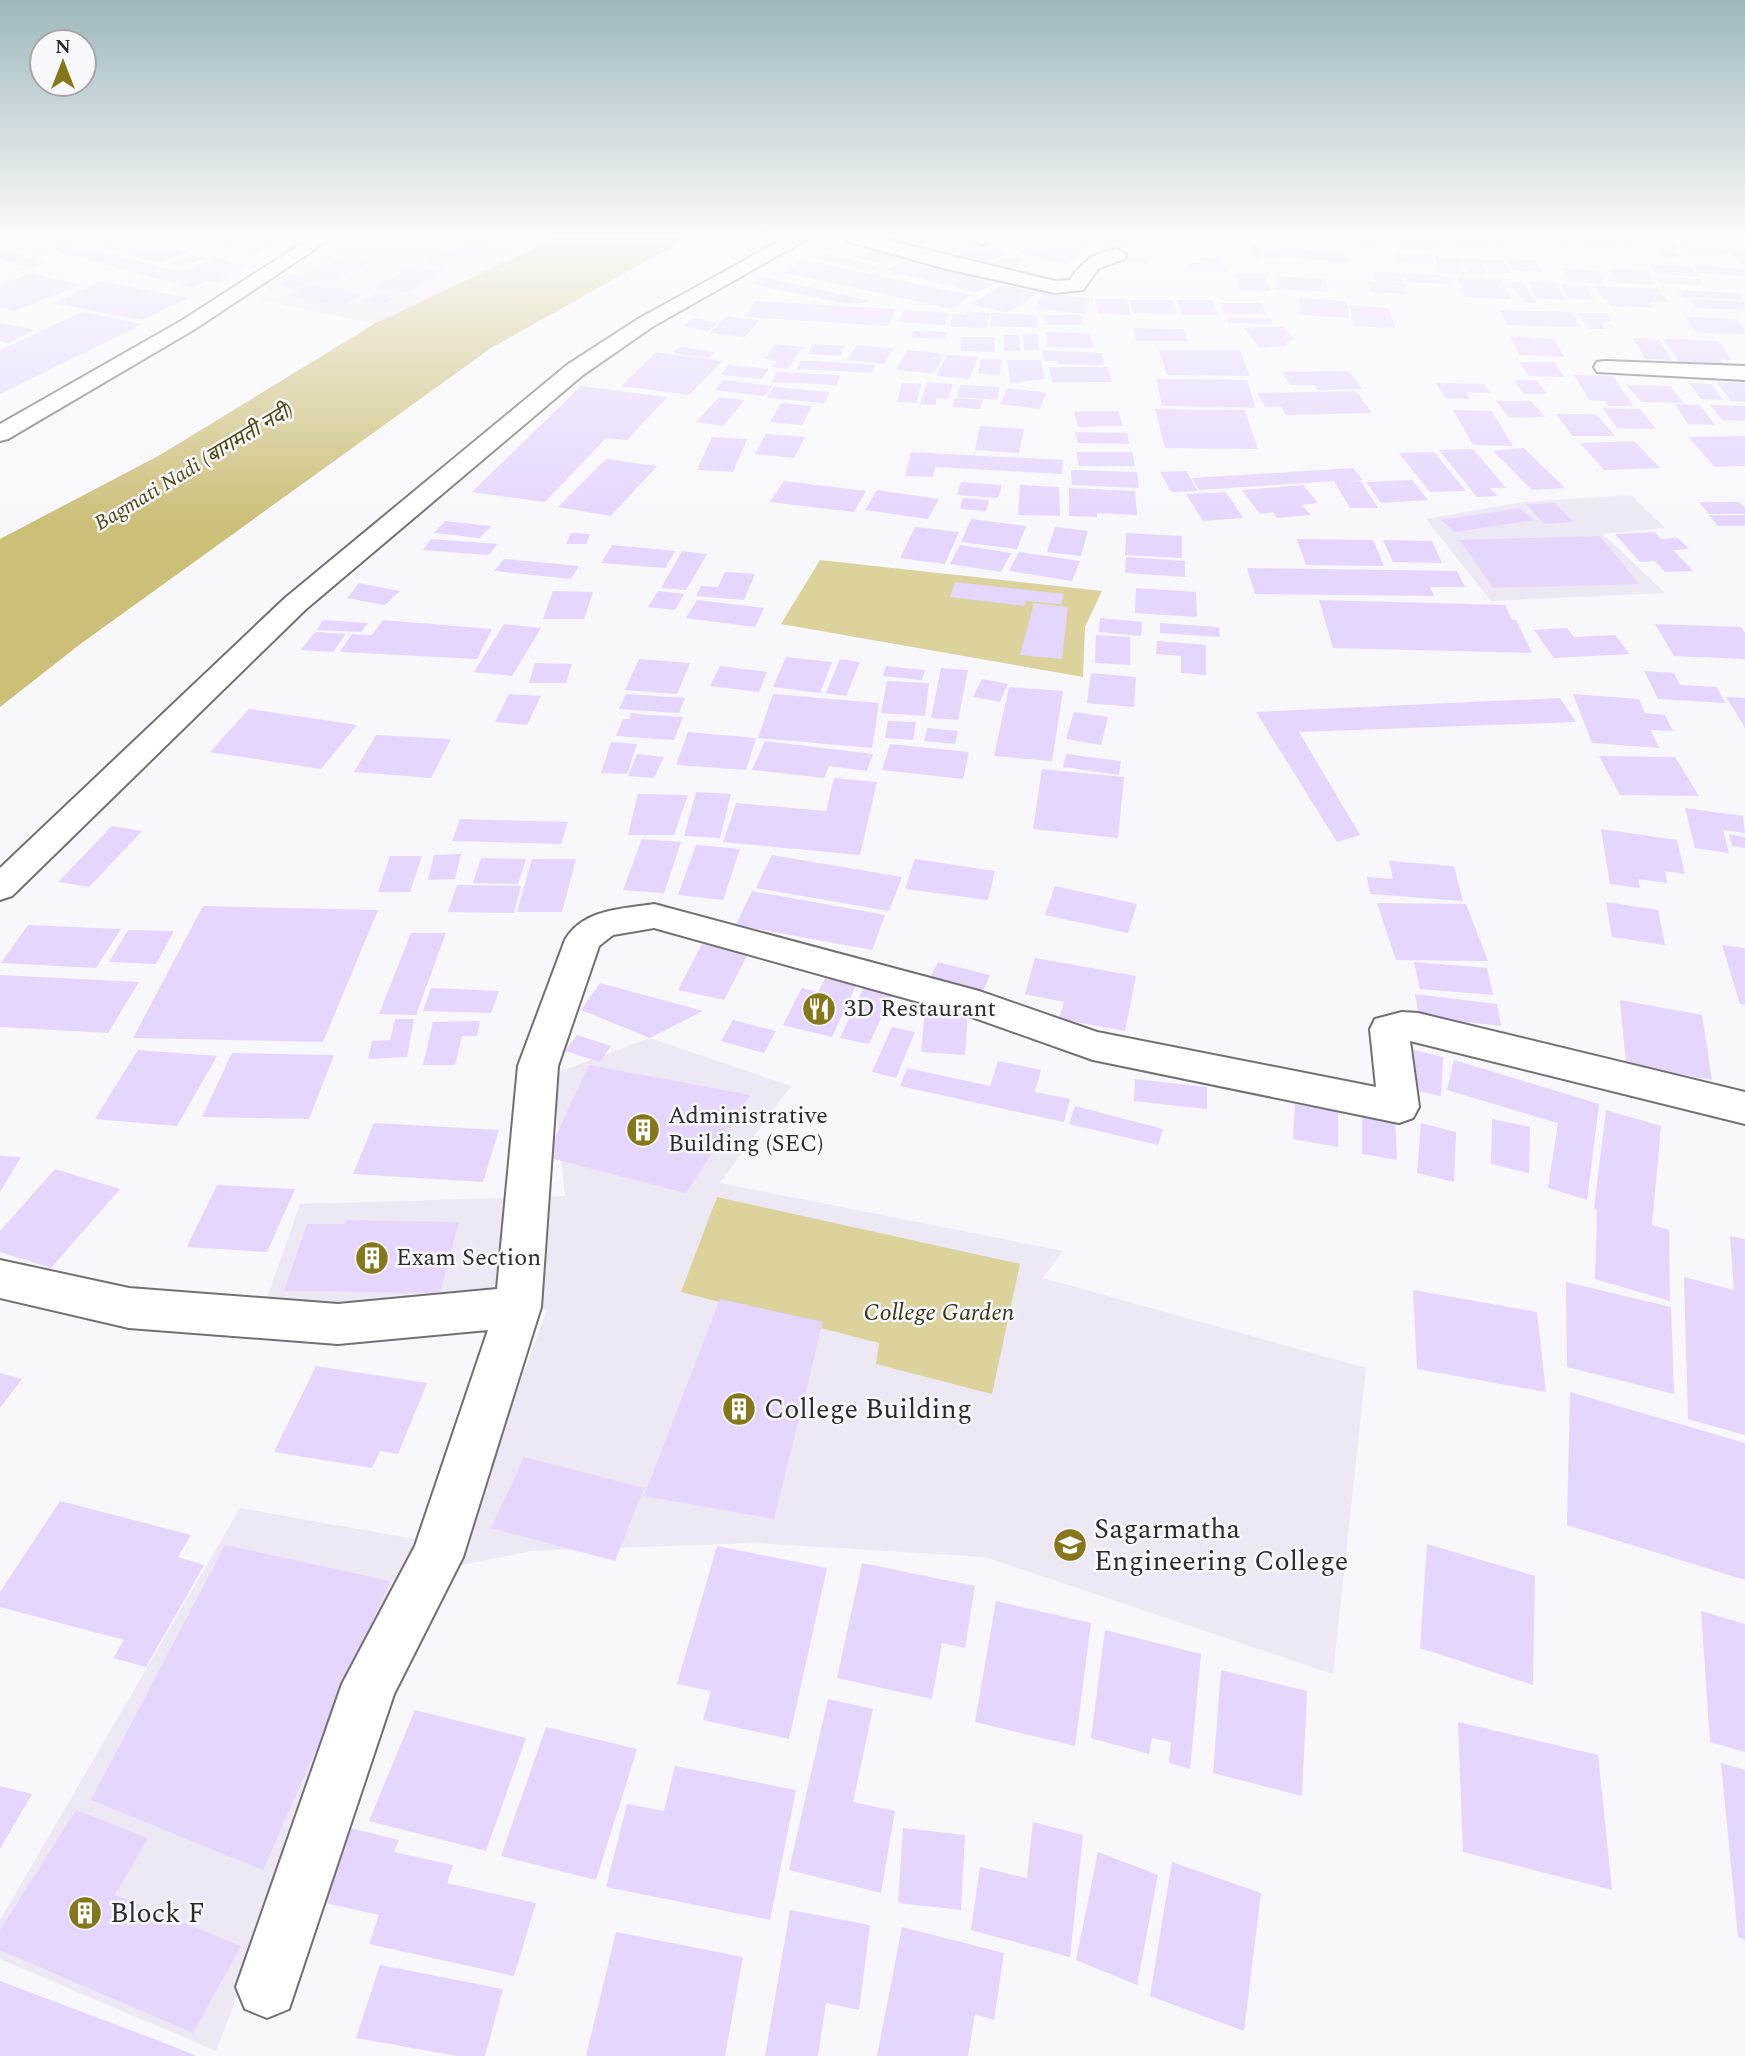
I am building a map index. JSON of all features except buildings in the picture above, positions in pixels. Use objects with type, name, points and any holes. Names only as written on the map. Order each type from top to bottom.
[{"type":"street","points":[[0,434],[173,334]]},
{"type":"street","points":[[0,888],[295,604],[575,370],[629,334]]},
{"type":"street","points":[[1605,367],[1745,373]]},
{"type":"street","points":[[267,1987],[370,1684],[437,1557],[518,1307],[538,1066],[583,940],[602,925],[654,916],[979,1005],[1093,1046],[1399,1107],[1389,1029],[1402,1026],[1418,1027],[1745,1108]]},
{"type":"street","points":[[0,1279],[129,1308],[338,1325],[518,1307]]},
{"type":"shaded area","points":[[1631,495],[1665,528],[1603,534],[1665,593],[1491,601],[1426,519],[1523,502]]},
{"type":"shaded area","name":"Sagarmatha Engineering College","points":[[650,1038],[791,1086],[720,1183],[1063,1251],[1043,1278],[1366,1368],[1333,1674],[985,1557],[754,1543],[531,1551],[399,1578],[216,2051],[0,1959],[0,1920],[240,1508],[459,1547],[547,1310],[518,1307],[264,1306],[300,1204],[565,1196],[553,1074]]},
{"type":"green space","points":[[820,560],[1102,591],[1085,627],[1083,677],[781,624]]},
{"type":"green space","name":"College Garden","points":[[717,1197],[1020,1264],[992,1394],[876,1364],[879,1343],[681,1292]]},
{"type":"water","name":"Bagmati Nadi (बागमती नदी)","points":[[358,334],[516,334],[491,348],[79,645],[0,707],[0,539],[160,455]]},
{"type":"place","name":"3D Restaurant","points":[[819,1009]]},
{"type":"place","name":"Administrative Building (SEC)","points":[[643,1130]]},
{"type":"place","name":"Exam Section","points":[[372,1258]]},
{"type":"place","name":"College Building","points":[[739,1409]]},
{"type":"place","name":"Sagarmatha Engineering College","points":[[1070,1545]]},
{"type":"place","name":"Block F","points":[[85,1913]]}]
